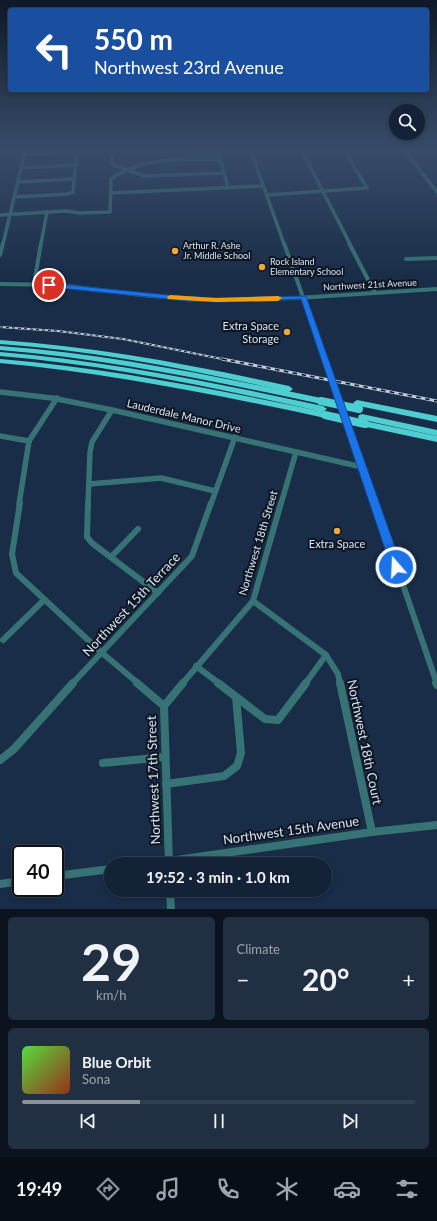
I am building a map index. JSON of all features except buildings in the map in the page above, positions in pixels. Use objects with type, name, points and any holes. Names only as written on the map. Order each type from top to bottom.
[{"type":"highway","points":[[0,342],[91,350],[150,359],[437,425]]},
{"type":"highway","points":[[0,347],[36,344]]},
{"type":"highway","points":[[0,347],[139,364],[320,398]]},
{"type":"highway","points":[[0,354],[72,360],[129,369],[364,421],[437,439]]},
{"type":"highway","points":[[0,361],[55,365],[111,373],[324,412]]},
{"type":"highway","points":[[358,406],[437,419]]},
{"type":"highway","points":[[364,421],[437,433]]},
{"type":"street","points":[[0,255],[15,193]]},
{"type":"street","points":[[14,197],[65,193]]},
{"type":"street","points":[[0,215],[66,211],[80,213],[110,212],[111,193]]},
{"type":"street","points":[[289,193],[267,195],[437,685]]},
{"type":"street","points":[[323,193],[375,294]]},
{"type":"street","points":[[34,284],[47,212]]},
{"type":"street","points":[[406,259],[437,258]]},
{"type":"street","name":"Northwest 21st Avenue","points":[[0,284],[34,284],[188,299],[222,300],[375,294],[437,289]]},
{"type":"street","name":"Lauderdale Manor Drive","points":[[0,392],[57,398],[235,437],[362,467]]},
{"type":"street","points":[[0,436],[29,441],[57,398]]},
{"type":"street","points":[[112,410],[92,442],[90,452],[87,537],[158,593]]},
{"type":"street","name":"Northwest 15th Terrace","points":[[0,760],[14,749],[192,556],[235,437]]},
{"type":"street","name":"Northwest 17th Street","points":[[29,441],[12,560],[16,573],[44,600],[164,706],[169,857]]},
{"type":"street","name":"Northwest 18th Street","points":[[164,706],[196,666],[253,601],[296,452]]},
{"type":"street","points":[[89,484],[161,478],[215,490]]},
{"type":"street","points":[[111,557],[138,529]]},
{"type":"street","points":[[3,640],[44,600]]},
{"type":"street","name":"Northwest 18th Court","points":[[253,601],[326,655],[338,674],[372,832]]},
{"type":"street","points":[[196,666],[265,720],[278,720],[290,706],[326,655]]},
{"type":"street","points":[[166,784],[224,776],[237,766],[241,753],[236,697]]},
{"type":"street","points":[[103,763],[165,756]]},
{"type":"street","name":"Northwest 15th Avenue","points":[[208,857],[372,832],[437,825]]},
{"type":"street","points":[[64,875],[104,870]]},
{"type":"street","points":[[0,884],[12,882]]},
{"type":"street","points":[[170,897],[171,909]]},
{"type":"railway","points":[[0,327],[58,331],[123,339],[223,359]]},
{"type":"railway","points":[[223,359],[437,401]]},
{"type":"slow traffic","points":[[170,297],[216,300],[278,298]]},
{"type":"place","name":"Arthur R. Ashe Jr. Middle School","points":[[175,251]]},
{"type":"place","name":"Rock Island Elementary School","points":[[262,267]]},
{"type":"place","name":"Extra Space Storage","points":[[287,332]]},
{"type":"place","name":"Extra Space","points":[[337,531]]},
{"type":"route","points":[[49,285],[188,299],[222,300],[303,297],[396,567]]}]
